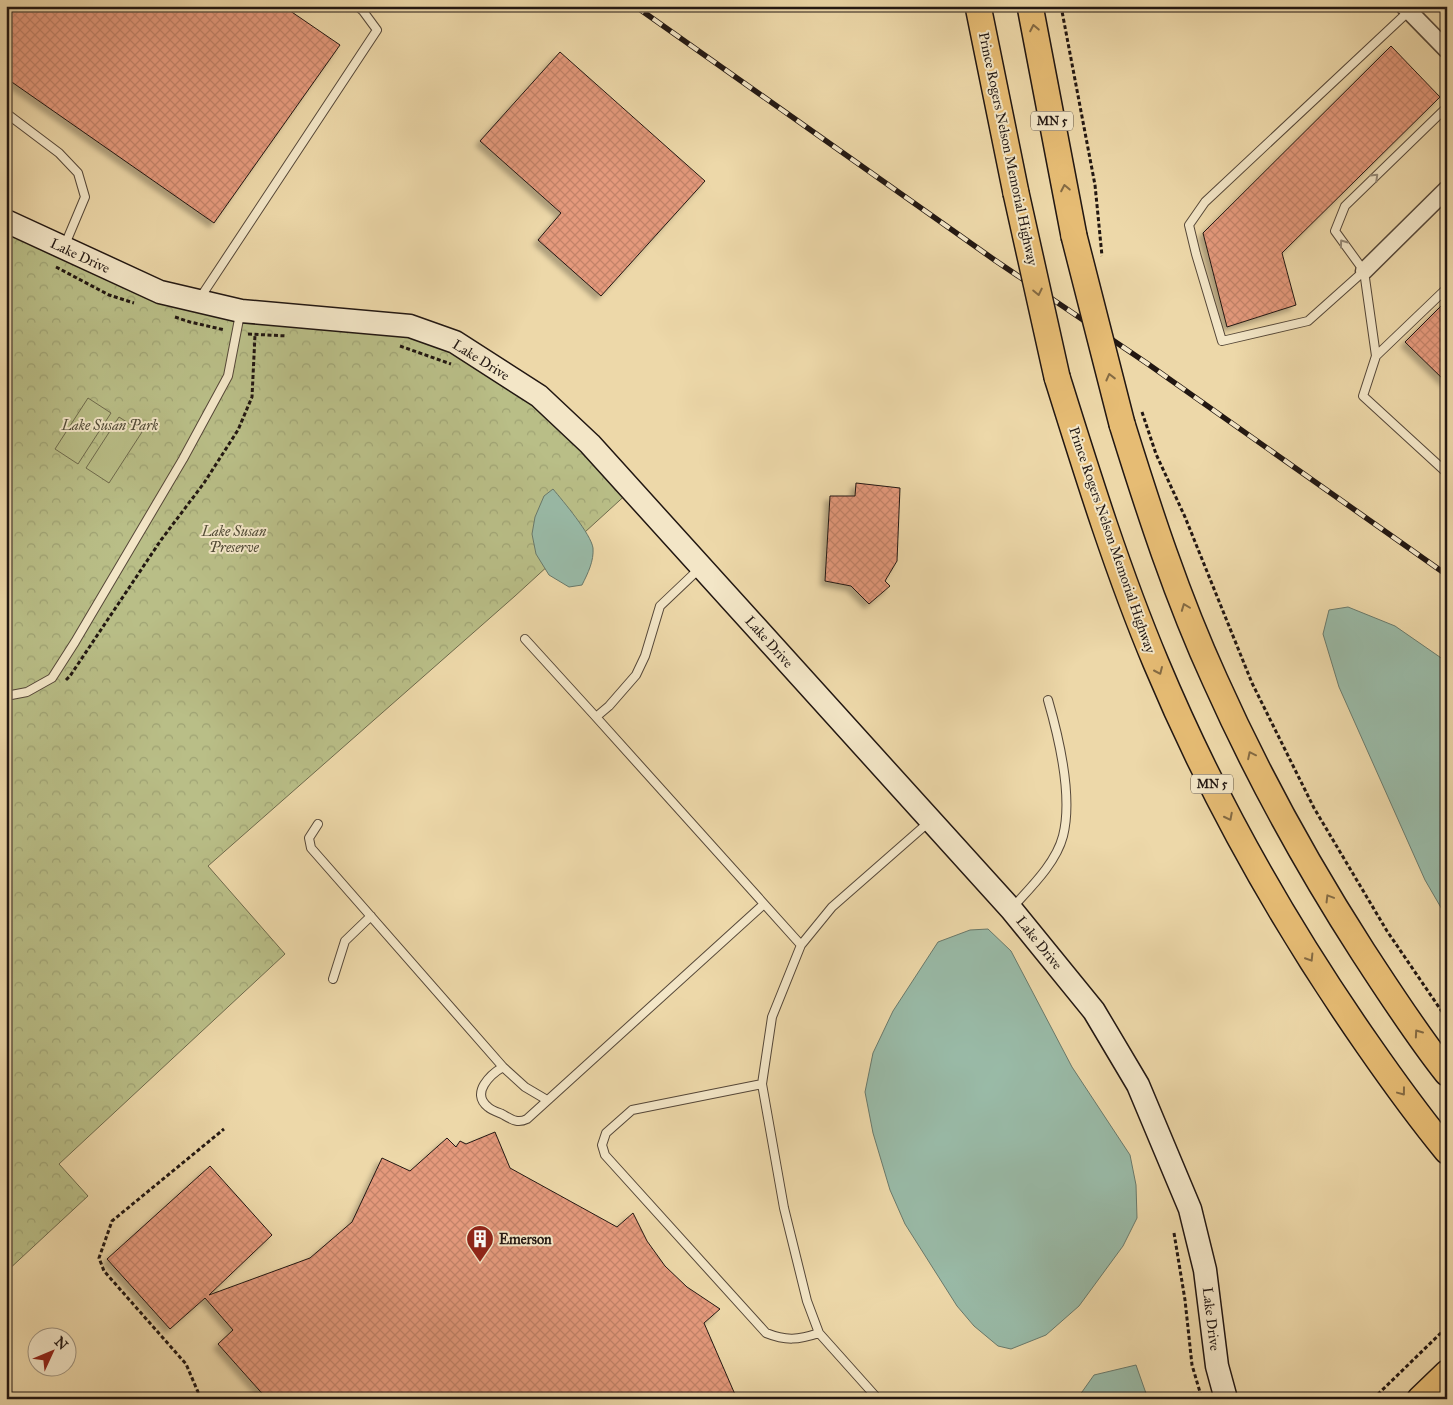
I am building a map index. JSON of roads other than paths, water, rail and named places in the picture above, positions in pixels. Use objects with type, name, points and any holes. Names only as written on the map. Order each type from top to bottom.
[{"type":"main road","name":"Prince Rogers Nelson Memorial Highway","points":[[978,6],[1016,193],[1057,377],[1090,486],[1125,584],[1156,662],[1202,765],[1262,878],[1346,1014],[1444,1149]]},
{"type":"main road","name":"MN 5","points":[[1030,6],[1074,236],[1122,424],[1141,486],[1187,612],[1214,678],[1296,842],[1339,915],[1391,995],[1447,1073]]},
{"type":"main road","points":[[1424,1394],[1447,1363]]},
{"type":"main road","points":[[1424,1394],[1447,1373]]},
{"type":"street","points":[[1409,8],[1447,50]]},
{"type":"street","points":[[1364,271],[1447,189]]},
{"type":"street","name":"Lake Drive","points":[[6,220],[56,256],[160,292],[197,302],[239,322],[410,326],[454,342],[538,396],[590,444],[1010,909],[1094,1011],[1138,1085],[1190,1209],[1205,1270],[1217,1366],[1226,1399]]},
{"type":"lane","points":[[197,302],[377,30],[357,6]]},
{"type":"lane","points":[[1364,271],[1308,321],[1222,341],[1189,225],[1205,202],[1409,8]]},
{"type":"lane","points":[[1447,107],[1345,206],[1335,231],[1364,271],[1376,356],[1364,396],[1447,473]]},
{"type":"lane","points":[[6,113],[59,153],[78,173],[86,197],[56,256]]},
{"type":"lane","points":[[1376,356],[1447,288]]},
{"type":"lane","points":[[6,696],[27,692],[52,678],[75,642],[183,459],[228,376],[239,322]]},
{"type":"lane","points":[[596,717],[609,706],[636,674],[645,656],[660,606],[701,567]]},
{"type":"lane","points":[[526,639],[801,944]]},
{"type":"lane","points":[[1010,909],[1033,885],[1053,858],[1063,836],[1066,802],[1060,743],[1048,700]]},
{"type":"lane","points":[[878,1399],[818,1333],[784,1208],[762,1084],[772,1018],[801,944],[832,907],[930,821]]},
{"type":"lane","points":[[318,824],[309,838],[311,848],[503,1067],[525,1087],[547,1100]]},
{"type":"lane","points":[[503,1067],[486,1080],[481,1095],[488,1107],[515,1121],[521,1122],[527,1119],[764,904]]},
{"type":"lane","points":[[334,979],[345,941],[371,916]]},
{"type":"lane","points":[[762,1084],[632,1110],[606,1133],[602,1145],[605,1155],[766,1333],[781,1339],[804,1338],[818,1333]]},
{"type":"railway","points":[[635,6],[996,261],[1148,364],[1447,575]]},
{"type":"place","name":"Emerson","points":[[480,1263]]},
{"type":"park label","name":"Lake Susan Park","points":[[110,425]]},
{"type":"park label","name":"Lake Susan Preserve","points":[[234,540]]}]
